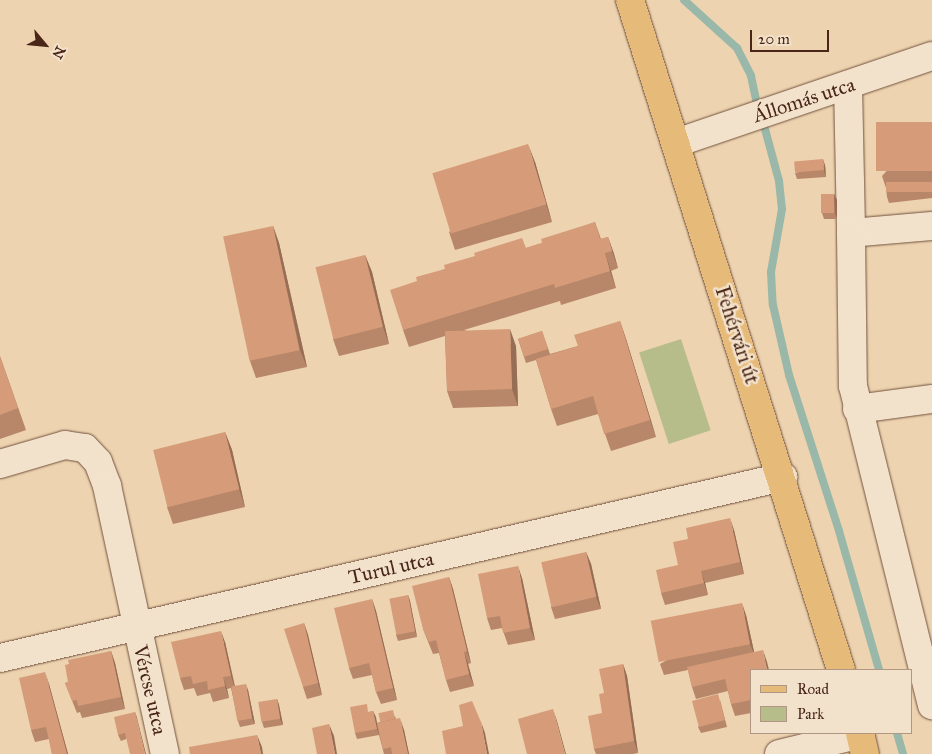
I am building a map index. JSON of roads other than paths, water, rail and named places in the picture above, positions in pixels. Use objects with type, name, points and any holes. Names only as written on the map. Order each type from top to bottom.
[{"type":"main road","name":"Fehérvári út","points":[[630,0],[783,477],[841,669]]},
{"type":"street","name":"Állomás utca","points":[[676,142],[848,86],[932,56]]},
{"type":"street","points":[[848,86],[851,360],[858,409],[932,705]]},
{"type":"street","points":[[851,233],[932,226]]},
{"type":"street","points":[[858,409],[932,399]]},
{"type":"street","name":"Vércse utca","points":[[0,464],[64,445],[85,448],[98,462],[107,486],[165,754]]},
{"type":"street","name":"Turul utca","points":[[0,658],[783,477]]},
{"type":"street","points":[[779,754],[862,740]]},
{"type":"waterway","points":[[684,0],[737,48],[751,76],[756,99]]},
{"type":"waterway","points":[[765,129],[779,181],[782,209],[771,272],[773,305],[789,375],[839,531],[879,669]]},
{"type":"waterway","points":[[897,734],[903,754]]}]
